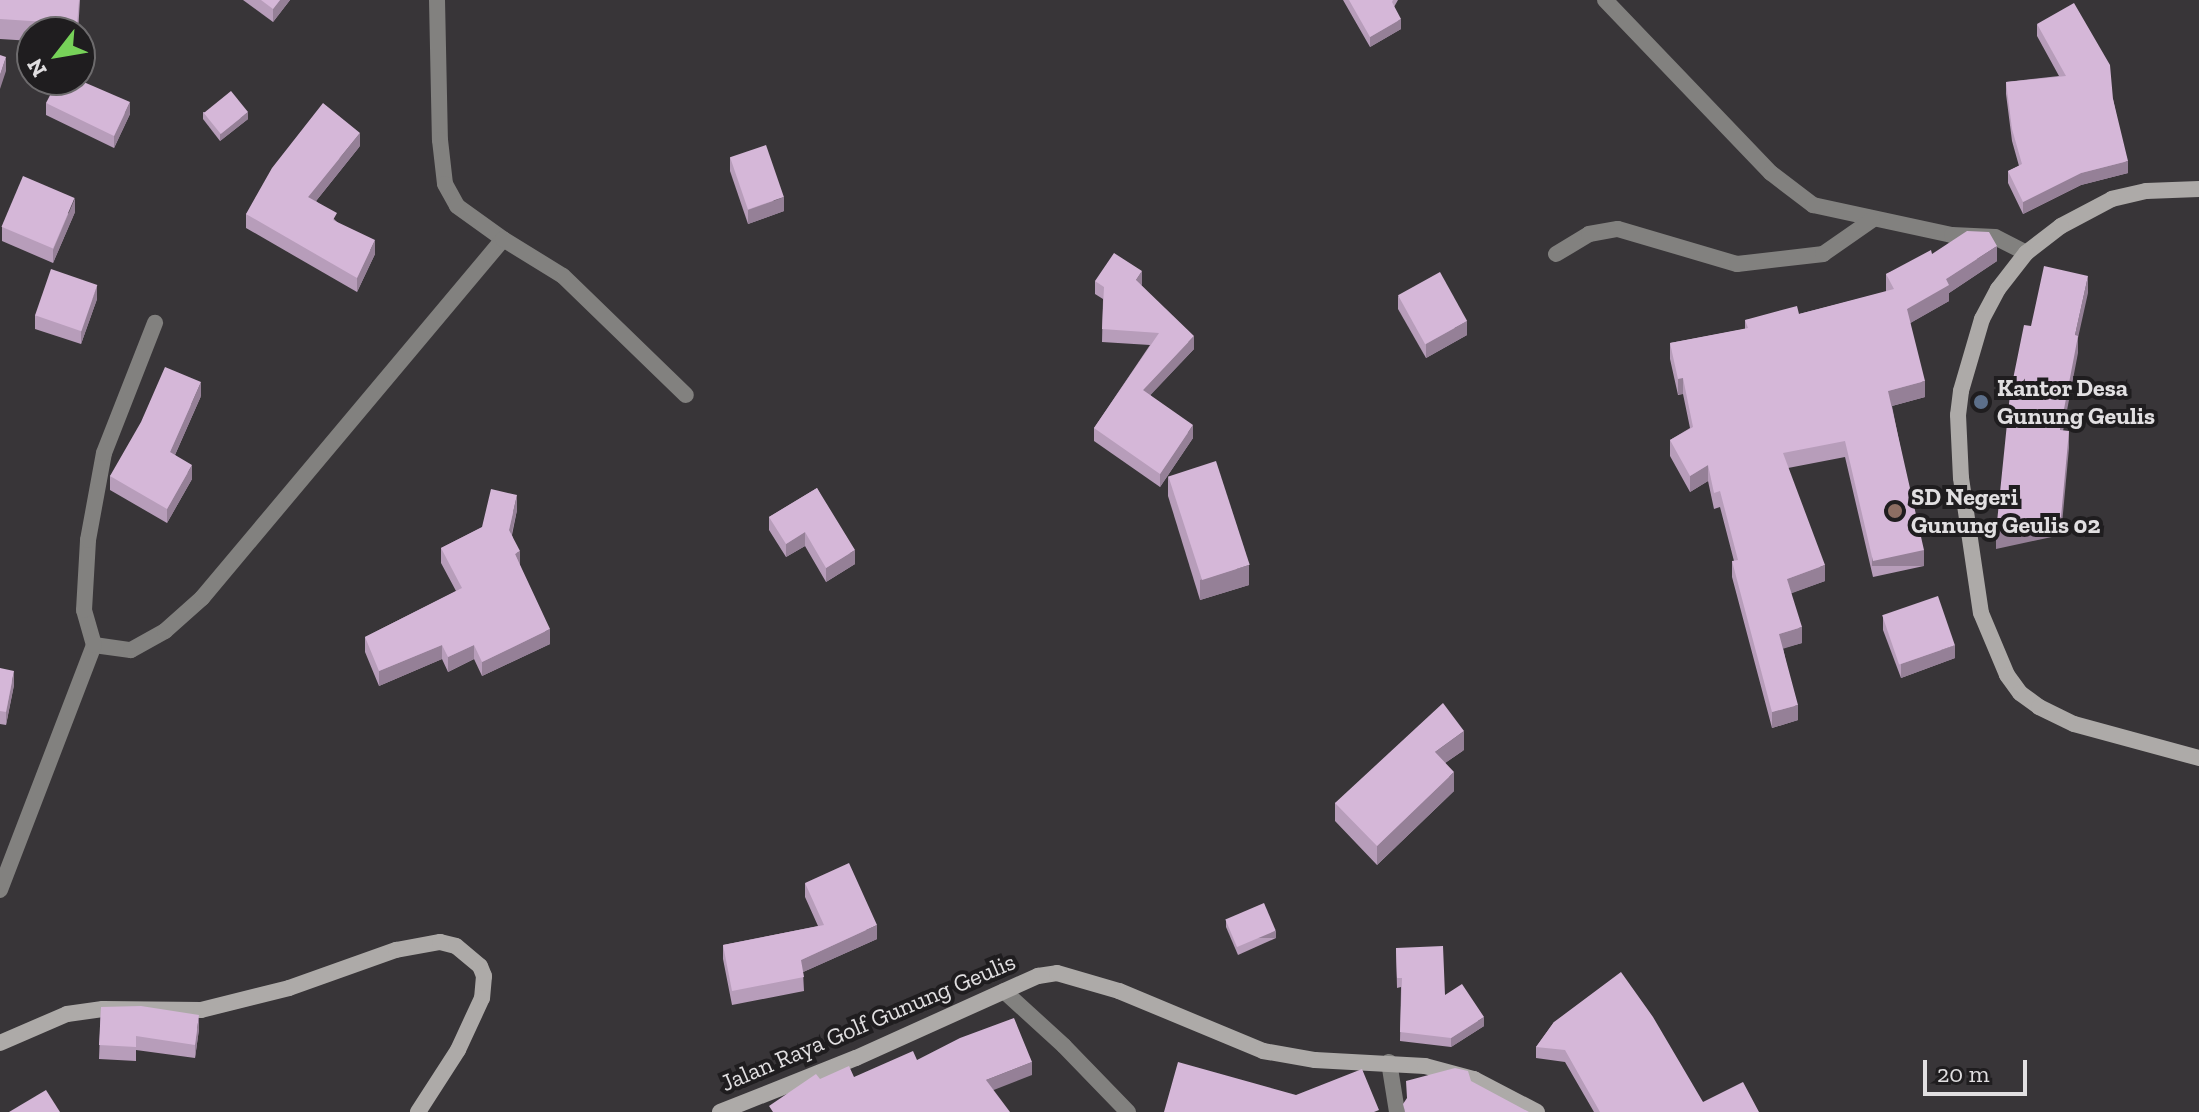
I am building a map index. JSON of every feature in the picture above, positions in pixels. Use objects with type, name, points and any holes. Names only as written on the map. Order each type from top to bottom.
[{"type":"main road","points":[[2199,189],[2146,191],[2112,199],[2061,226],[2026,253],[1998,289],[1982,319],[1961,391],[1958,415],[1961,478],[1981,613],[2007,675],[2020,693],[2039,707],[2074,724],[2199,758]]},
{"type":"main road","points":[[0,1043],[67,1014],[103,1009],[201,1010],[289,988],[396,950],[440,942],[456,946],[480,966],[484,976],[482,998],[458,1050],[418,1112]]},
{"type":"main road","name":"Jalan Raya Golf Gunung Geulis","points":[[720,1112],[856,1058],[1038,976],[1067,974],[1173,1012],[1212,1032],[1263,1051],[1315,1060],[1425,1066],[1474,1079],[1537,1112]]},
{"type":"street","points":[[437,0],[440,140],[445,184],[457,206],[563,276],[686,395]]},
{"type":"street","points":[[1605,0],[1792,192],[1813,205],[1952,235],[1995,237],[2026,253]]},
{"type":"street","points":[[1556,254],[1589,234],[1618,229],[1737,264],[1823,254],[1872,220]]},
{"type":"street","points":[[94,645],[131,650],[165,631],[202,598],[503,239]]},
{"type":"street","points":[[0,890],[94,645],[84,610],[88,540],[104,453],[155,323]]},
{"type":"street","points":[[1004,991],[1064,1046],[1128,1112]]},
{"type":"street","points":[[1389,1062],[1397,1112]]},
{"type":"building","points":[[0,0],[79,0],[78,16],[0,19]]},
{"type":"building","points":[[261,0],[280,0],[273,9]]},
{"type":"building","points":[[1349,0],[1393,0],[1401,19],[1370,37]]},
{"type":"building","points":[[2074,3],[2110,65],[2113,99],[2128,161],[2081,173],[2023,202],[2008,171],[2022,164],[2012,129],[2006,82],[2066,76],[2037,24]]},
{"type":"building","points":[[0,55],[6,57],[0,75]]},
{"type":"building","points":[[96,87],[130,102],[114,136],[46,103],[50,96],[96,96]]},
{"type":"building","points":[[231,91],[248,112],[221,134],[204,113]]},
{"type":"building","points":[[323,103],[360,133],[308,197],[337,213],[333,220],[375,240],[357,278],[246,214],[272,168]]},
{"type":"building","points":[[766,145],[784,197],[748,209],[730,157]]},
{"type":"building","points":[[23,176],[75,198],[53,249],[2,227]]},
{"type":"building","points":[[1967,231],[1989,232],[1997,246],[1946,279],[1949,285],[1907,309],[1925,381],[1888,391],[1924,550],[1873,561],[1845,441],[1783,453],[1825,565],[1787,579],[1802,627],[1779,634],[1798,705],[1772,712],[1732,561],[1738,560],[1720,491],[1714,493],[1708,465],[1690,476],[1670,440],[1693,427],[1683,378],[1678,379],[1670,343],[1748,328],[1745,320],[1797,306],[1799,314],[1894,289],[1886,274],[1931,250],[1932,254]]},
{"type":"building","points":[[1114,253],[1142,271],[1136,280],[1194,336],[1143,390],[1193,425],[1160,474],[1094,428],[1159,333],[1102,329],[1104,287],[1095,281]]},
{"type":"building","points":[[2044,266],[2088,276],[2060,430],[2069,431],[2061,517],[1996,532],[2010,394],[2024,325],[2031,326]]},
{"type":"building","points":[[51,269],[97,285],[81,331],[35,315]]},
{"type":"building","points":[[1440,272],[1467,321],[1425,344],[1398,295]]},
{"type":"building","points":[[165,367],[201,382],[170,452],[192,465],[167,509],[110,476],[141,422]]},
{"type":"building","points":[[1216,461],[1250,565],[1202,580],[1168,476]]},
{"type":"building","points":[[817,488],[855,550],[826,568],[805,532],[786,544],[769,517]]},
{"type":"building","points":[[491,489],[517,495],[509,530],[520,551],[515,554],[550,629],[482,662],[474,645],[448,657],[442,645],[379,671],[365,637],[462,588],[441,548],[482,527]]},
{"type":"building","points":[[1938,596],[1955,645],[1899,664],[1882,615]]},
{"type":"building","points":[[0,668],[14,671],[6,712],[0,711]]},
{"type":"building","points":[[1443,703],[1464,731],[1435,752],[1454,772],[1377,846],[1335,803]]},
{"type":"building","points":[[849,863],[877,925],[801,960],[804,977],[732,991],[723,945],[824,925],[805,883]]},
{"type":"building","points":[[1264,903],[1276,931],[1237,947],[1225,919]]},
{"type":"building","points":[[1443,946],[1445,995],[1462,984],[1484,1017],[1451,1038],[1400,1032],[1402,978],[1397,978],[1396,948]]},
{"type":"building","points":[[1621,972],[1653,1017],[1703,1102],[1743,1082],[1759,1112],[1600,1112],[1565,1050],[1536,1047],[1554,1022]]},
{"type":"building","points":[[141,1006],[199,1015],[195,1045],[136,1036],[136,1047],[99,1045],[101,1007]]},
{"type":"building","points":[[1014,1018],[1032,1062],[986,1080],[1010,1112],[773,1112],[769,1106],[816,1074],[820,1079],[849,1066],[854,1077],[913,1051],[917,1060],[960,1038]]},
{"type":"building","points":[[1178,1062],[1296,1095],[1362,1069],[1379,1110],[1164,1112]]},
{"type":"building","points":[[1455,1068],[1468,1071],[1471,1081],[1529,1112],[1405,1112],[1406,1081]]},
{"type":"building","points":[[46,1090],[60,1112],[9,1112]]},
{"type":"place","name":"Kantor Desa Gunung Geulis","points":[[1981,402]]},
{"type":"place","name":"SD Negeri Gunung Geulis 02","points":[[1895,511]]}]
